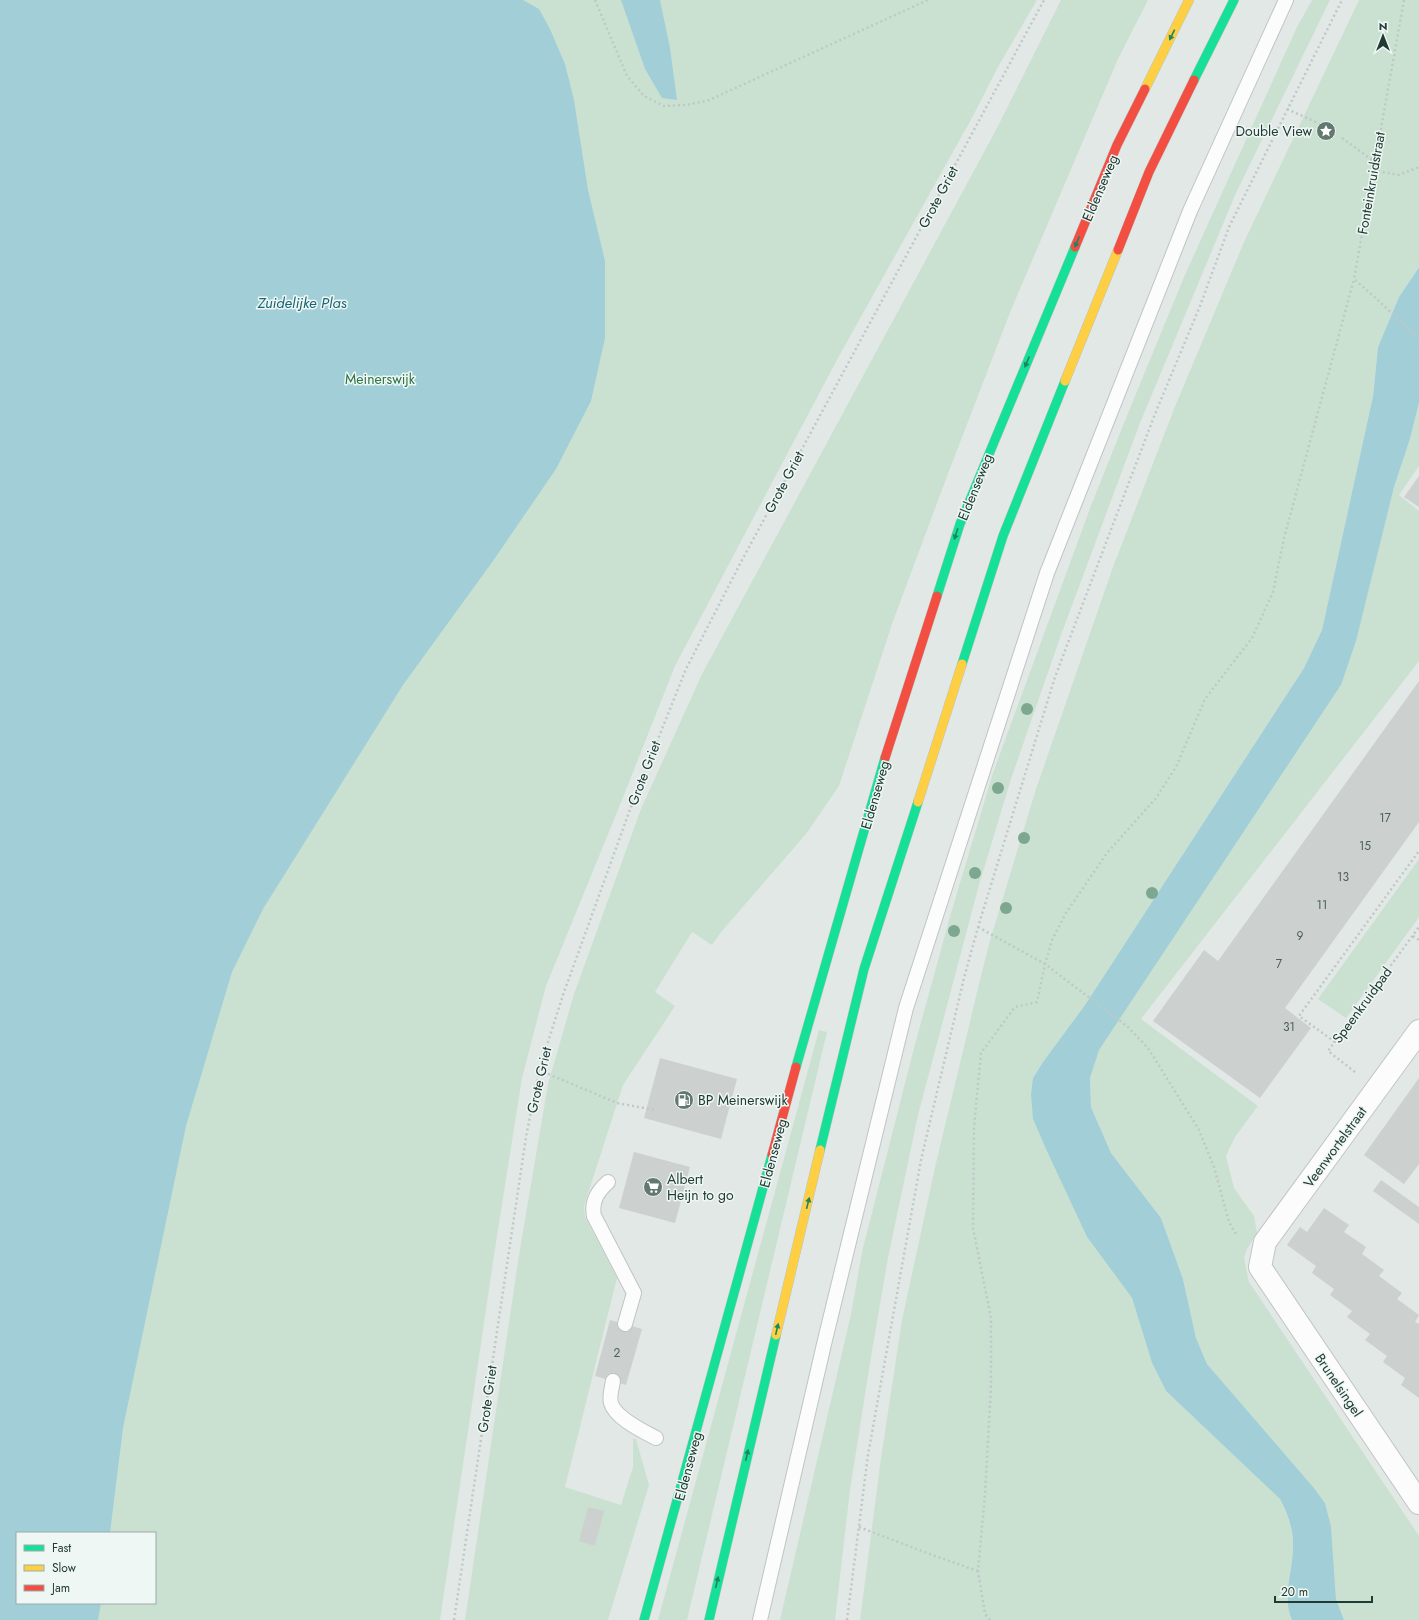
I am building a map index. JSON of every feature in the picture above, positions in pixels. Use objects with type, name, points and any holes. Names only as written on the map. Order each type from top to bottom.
[{"type":"main road","name":"Eldenseweg","points":[[644,1620],[678,1504],[820,980],[887,751],[960,524],[1117,145],[1189,0]]},
{"type":"main road","points":[[708,1620],[864,969],[1001,544],[1149,172],[1234,0]]},
{"type":"street","name":"Veenwortelstraat","points":[[1260,1267],[1265,1242],[1419,1031]]},
{"type":"street","name":"Brunelsingel","points":[[1260,1267],[1419,1502]]},
{"type":"lane","points":[[760,1620],[827,1332],[911,993],[1047,573],[1190,211],[1286,0]]},
{"type":"lane","points":[[1280,16],[1291,0]]},
{"type":"lane","points":[[608,1182],[598,1191],[593,1210],[594,1216],[634,1293],[625,1324]]},
{"type":"lane","points":[[613,1381],[611,1402],[615,1411],[630,1423],[656,1438]]},
{"type":"path","points":[[595,0],[627,76],[644,96],[664,106],[685,105],[708,101],[855,35],[928,0]]},
{"type":"path","name":"Grote Griet","points":[[454,1620],[524,1153],[539,1070],[562,995],[629,811],[686,669],[745,555],[1044,0]]},
{"type":"path","points":[[847,1620],[869,1447],[921,1160],[964,978],[978,927],[1055,677],[1155,414],[1200,306],[1230,227],[1342,0]]},
{"type":"path","name":"Fonteinkruidstraat","points":[[978,1571],[985,1494],[991,1387],[991,1318],[973,1228],[974,1127],[981,1053],[1015,1007],[1037,1002],[1052,940],[1066,913],[1107,853],[1156,798],[1172,774],[1205,699],[1252,638],[1273,592],[1284,538],[1354,279],[1404,0]]},
{"type":"path","points":[[1287,109],[1322,124]]},
{"type":"path","points":[[1342,138],[1375,162]]},
{"type":"path","points":[[1373,170],[1398,175],[1417,168],[1419,165]]},
{"type":"path","points":[[1354,279],[1419,339]]},
{"type":"path","points":[[1335,1042],[1299,1016],[1419,850]]},
{"type":"path","points":[[978,927],[1045,964],[1128,1027],[1148,1048],[1199,1130],[1214,1167],[1230,1222],[1241,1243],[1260,1267]]},
{"type":"path","name":"Speenkruidpad","points":[[1378,1089],[1328,1052],[1419,927]]},
{"type":"path","points":[[1413,936],[1419,940]]},
{"type":"path","points":[[539,1070],[617,1103],[655,1110]]},
{"type":"path","points":[[859,1527],[978,1571],[983,1608],[985,1614],[990,1620]]},
{"type":"green space","name":"Meinerswijk","points":[[0,0],[1037,0],[998,67],[973,116],[838,358],[675,666],[546,986],[522,1078],[440,1620],[0,1620]]},
{"type":"green space","points":[[1061,0],[1148,0],[1118,59],[1011,310],[892,624],[839,786],[806,834],[722,931],[712,945],[692,932],[655,992],[675,1006],[623,1085],[584,1206],[585,1217],[617,1278],[565,1487],[621,1505],[633,1467],[633,1439],[636,1439],[649,1485],[608,1620],[465,1620],[519,1255],[548,1084],[574,994],[641,809],[702,674],[997,128]]},
{"type":"green space","points":[[1312,0],[1330,0],[1236,193],[1140,423],[1061,635],[1011,779],[979,885],[918,1115],[888,1258],[850,1490],[835,1620],[780,1620],[851,1314],[862,1252],[914,1048],[951,913],[993,773],[1092,503],[1184,277],[1297,27]]},
{"type":"green space","points":[[1359,0],[1419,0],[1419,266],[1399,297],[1378,347],[1373,396],[1322,630],[1304,668],[1085,1005],[1033,1078],[1033,1119],[1087,1237],[1132,1298],[1152,1363],[1166,1391],[1280,1499],[1289,1521],[1293,1537],[1293,1553],[1288,1592],[1289,1611],[1292,1620],[860,1620],[881,1458],[902,1320],[936,1163],[989,944],[1036,789],[1113,567],[1174,409],[1244,242]]},
{"type":"green space","points":[[1419,403],[1419,466],[1399,495],[1419,511],[1419,661],[1141,1019],[1258,1106],[1235,1137],[1226,1156],[1234,1188],[1254,1216],[1257,1233],[1247,1249],[1244,1258],[1249,1282],[1419,1536],[1419,1620],[1344,1620],[1336,1599],[1331,1526],[1325,1503],[1314,1488],[1207,1364],[1196,1338],[1183,1279],[1161,1218],[1111,1153],[1091,1107],[1090,1078],[1098,1050],[1341,685],[1394,487],[1410,439]]},
{"type":"green space","points":[[1419,859],[1419,917],[1346,1018],[1318,999]]},
{"type":"green space","points":[[819,1030],[827,1032],[687,1620],[658,1620]]},
{"type":"water","name":"Zuidelijke Plas","points":[[0,0],[523,0],[539,9],[550,29],[565,64],[574,100],[588,190],[605,261],[605,338],[591,401],[556,469],[493,561],[403,685],[263,909],[232,972],[186,1126],[123,1428],[110,1532],[16,1532],[16,1604],[101,1604],[98,1620],[0,1620]]},
{"type":"water","points":[[621,0],[660,0],[670,48],[677,100],[662,98],[645,69]]},
{"type":"water","points":[[1419,267],[1419,403],[1410,439],[1394,487],[1356,641],[1341,685],[1099,1050],[1090,1078],[1091,1107],[1111,1153],[1161,1218],[1183,1279],[1196,1338],[1207,1364],[1314,1488],[1325,1503],[1331,1526],[1336,1599],[1344,1620],[1292,1620],[1289,1611],[1288,1592],[1293,1553],[1293,1537],[1289,1521],[1280,1499],[1166,1391],[1152,1363],[1132,1298],[1087,1237],[1046,1149],[1033,1119],[1031,1095],[1033,1078],[1043,1062],[1085,1005],[1304,668],[1322,630],[1373,396],[1378,347],[1399,297]]},
{"type":"building","points":[[1419,476],[1419,507],[1404,497]]},
{"type":"building","points":[[1419,681],[1419,822],[1285,1008],[1311,1028],[1260,1098],[1153,1021],[1204,950],[1218,961]]},
{"type":"building","points":[[660,1058],[737,1079],[721,1139],[644,1118]]},
{"type":"building","points":[[1419,1078],[1419,1164],[1404,1184],[1364,1155]]},
{"type":"building","points":[[634,1152],[690,1167],[675,1223],[619,1208]]},
{"type":"building","points":[[1381,1180],[1419,1207],[1419,1224],[1373,1191]]},
{"type":"building","points":[[1324,1208],[1349,1225],[1344,1232],[1366,1247],[1362,1254],[1384,1270],[1379,1276],[1402,1293],[1397,1299],[1419,1315],[1415,1322],[1419,1324],[1419,1398],[1401,1385],[1405,1378],[1383,1362],[1387,1356],[1365,1340],[1370,1334],[1347,1317],[1352,1311],[1330,1295],[1334,1289],[1312,1273],[1316,1266],[1287,1245],[1300,1227],[1307,1232]]},
{"type":"building","points":[[610,1320],[642,1329],[626,1385],[595,1376]]},
{"type":"building","points":[[588,1507],[604,1511],[595,1546],[579,1541]]},
{"type":"traffic: fast","points":[[1194,80],[1234,0]]},
{"type":"traffic: fast","points":[[937,596],[960,524],[1075,247]]},
{"type":"traffic: fast","points":[[962,664],[1003,536],[1065,381]]},
{"type":"traffic: fast","points":[[796,1067],[885,758]]},
{"type":"traffic: fast","points":[[820,1150],[864,969],[918,802]]},
{"type":"traffic: fast","points":[[644,1620],[772,1155]]},
{"type":"traffic: fast","points":[[709,1620],[776,1335]]},
{"type":"traffic: slow","points":[[1145,89],[1189,0]]},
{"type":"traffic: slow","points":[[1065,381],[1118,250]]},
{"type":"traffic: slow","points":[[918,802],[962,664]]},
{"type":"traffic: slow","points":[[776,1335],[820,1150]]},
{"type":"traffic: jam","points":[[1118,250],[1149,172],[1194,80]]},
{"type":"traffic: jam","points":[[1075,247],[1117,145],[1145,89]]},
{"type":"traffic: jam","points":[[885,758],[937,596]]},
{"type":"traffic: jam","points":[[772,1155],[796,1067]]},
{"type":"place","name":"Double View","points":[[1326,131]]},
{"type":"place","name":"BP Meinerswijk","points":[[684,1100]]},
{"type":"place","name":"Albert Heijn to go","points":[[653,1187]]}]
